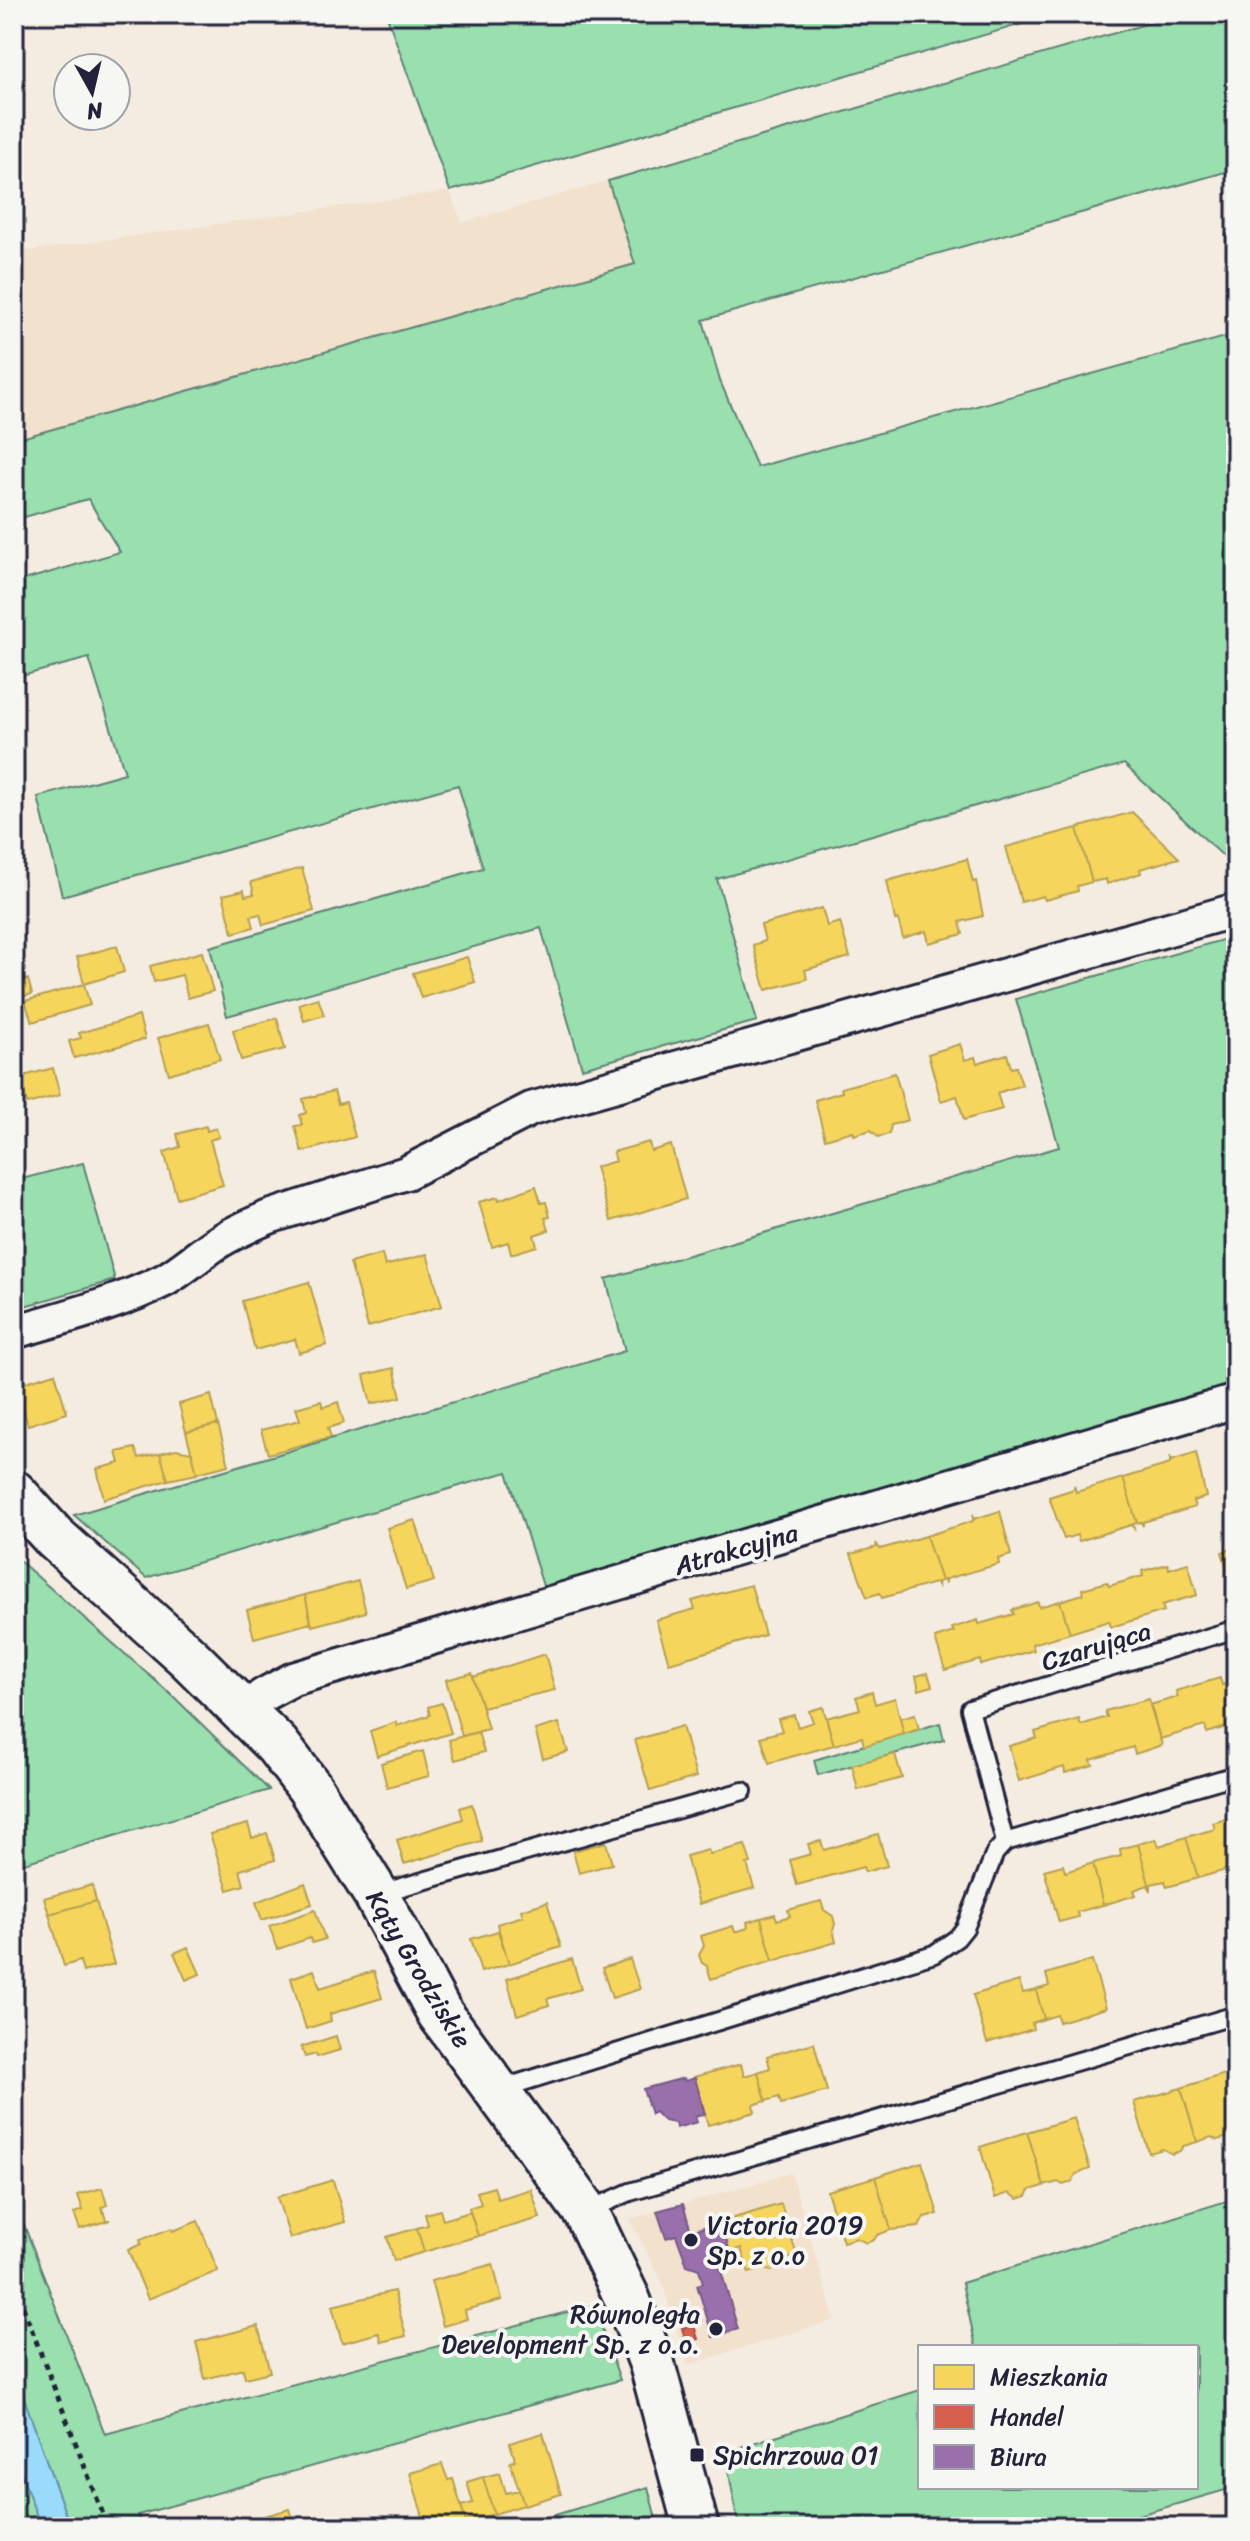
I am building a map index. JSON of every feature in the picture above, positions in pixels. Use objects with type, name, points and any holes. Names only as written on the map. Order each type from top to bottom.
[{"type":"street","points":[[14,1332],[108,1305],[137,1293],[168,1278],[248,1226],[406,1173],[531,1109],[1236,910]]},
{"type":"street","name":"Atrakcyjna","points":[[243,1712],[263,1695],[293,1679],[1236,1401]]},
{"type":"street","name":"Kąty Grodziskie","points":[[14,1493],[54,1537],[189,1658],[300,1772],[376,1894],[439,2012],[586,2212],[627,2298],[652,2364],[696,2527]]},
{"type":"lane","name":"Czarująca","points":[[1005,1842],[970,1709],[1236,1629]]},
{"type":"lane","points":[[495,2090],[934,1954],[951,1943],[965,1928],[995,1853],[1005,1842],[1236,1775]]},
{"type":"lane","points":[[376,1894],[743,1791]]},
{"type":"lane","points":[[586,2212],[630,2192],[1236,2015]]},
{"type":"path","points":[[14,2284],[108,2527]]},
{"type":"shaded area","points":[[608,181],[636,264],[14,440],[14,253],[450,191],[462,223]]},
{"type":"shaded area","points":[[791,2173],[835,2320],[687,2365],[662,2282],[630,2219]]},
{"type":"green space","points":[[405,14],[1056,14],[450,191],[388,19]]},
{"type":"green space","points":[[1180,14],[1236,14],[1236,169],[703,320],[720,381],[757,467],[1236,334],[1236,868],[1124,764],[717,879],[757,1021],[582,1068],[541,928],[227,1016],[210,947],[483,868],[458,785],[62,896],[38,797],[125,773],[89,658],[14,678],[14,583],[120,552],[88,499],[14,520],[14,440],[635,264],[608,181]]},
{"type":"green space","points":[[1236,233],[1236,282],[1226,235]]},
{"type":"green space","points":[[1236,936],[1236,1386],[544,1589],[507,1472],[146,1578],[74,1515],[625,1351],[606,1279],[1059,1147],[1016,999]]},
{"type":"green space","points":[[83,1163],[115,1280],[14,1309],[14,1181]]},
{"type":"green space","points":[[14,1556],[174,1697],[269,1790],[14,1866]]},
{"type":"green space","points":[[940,1723],[944,1740],[818,1775],[814,1760]]},
{"type":"green space","points":[[1236,2198],[1236,2487],[1097,2527],[739,2527],[725,2452],[918,2391],[918,2489],[1198,2489],[1198,2345],[976,2345],[962,2283]]},
{"type":"green space","points":[[14,2199],[105,2434],[594,2305],[620,2380],[138,2515],[142,2527],[70,2527],[14,2370]]},
{"type":"green space","points":[[14,2454],[41,2527],[14,2527]]},
{"type":"green space","points":[[648,2487],[658,2527],[515,2527]]},
{"type":"water","points":[[14,2370],[70,2527],[41,2527],[14,2454]]},
{"type":"building: Mieszkania","points":[[1132,812],[1179,858],[1140,869],[1141,873],[1107,884],[1106,879],[1092,882],[1077,828]]},
{"type":"building: Mieszkania","points":[[1077,828],[1092,882],[1077,886],[1078,891],[1045,900],[1043,896],[1021,902],[1006,847]]},
{"type":"building: Mieszkania","points":[[967,859],[973,882],[976,881],[983,916],[960,922],[963,934],[929,943],[926,931],[903,938],[898,919],[895,920],[887,881]]},
{"type":"building: Mieszkania","points":[[302,868],[314,911],[263,925],[260,914],[251,916],[254,927],[233,933],[223,895],[244,890],[245,896],[254,894],[251,882]]},
{"type":"building: Mieszkania","points":[[822,908],[827,926],[840,922],[850,957],[805,970],[807,979],[766,990],[753,945],[765,941],[761,925]]},
{"type":"building: Mieszkania","points":[[117,946],[124,972],[84,984],[77,957]]},
{"type":"building: Mieszkania","points":[[202,952],[213,991],[188,998],[182,975],[154,982],[150,966]]},
{"type":"building: Mieszkania","points":[[14,957],[21,982],[28,979],[32,994],[14,999]]},
{"type":"building: Mieszkania","points":[[467,957],[475,982],[421,998],[413,973]]},
{"type":"building: Mieszkania","points":[[84,984],[90,1005],[32,1022],[25,1001]]},
{"type":"building: Mieszkania","points":[[318,998],[324,1015],[304,1021],[299,1004]]},
{"type":"building: Mieszkania","points":[[139,1016],[145,1039],[74,1058],[69,1041],[81,1038],[79,1033]]},
{"type":"building: Mieszkania","points":[[277,1018],[285,1049],[241,1060],[233,1030]]},
{"type":"building: Mieszkania","points":[[209,1023],[220,1059],[169,1074],[158,1038]]},
{"type":"building: Mieszkania","points":[[960,1044],[965,1060],[975,1057],[977,1063],[1007,1054],[1011,1068],[1016,1067],[1022,1085],[997,1093],[1002,1109],[964,1120],[957,1096],[941,1101],[928,1054]]},
{"type":"building: Mieszkania","points":[[53,1068],[60,1095],[27,1104],[20,1077]]},
{"type":"building: Mieszkania","points":[[895,1073],[908,1120],[891,1125],[889,1134],[878,1137],[871,1130],[854,1135],[853,1131],[825,1139],[815,1100],[842,1092],[841,1088]]},
{"type":"building: Mieszkania","points":[[334,1091],[338,1104],[346,1102],[355,1137],[302,1152],[295,1126],[302,1125],[300,1115],[306,1113],[303,1099]]},
{"type":"building: Mieszkania","points":[[206,1126],[207,1131],[216,1128],[219,1137],[210,1140],[223,1185],[177,1198],[164,1152],[180,1147],[177,1134]]},
{"type":"building: Mieszkania","points":[[649,1142],[651,1151],[671,1145],[686,1199],[611,1221],[595,1167],[616,1161],[613,1152]]},
{"type":"building: Mieszkania","points":[[536,1186],[541,1203],[546,1202],[550,1217],[545,1218],[549,1230],[534,1235],[537,1246],[511,1254],[508,1242],[492,1247],[479,1202],[498,1197],[499,1200]]},
{"type":"building: Mieszkania","points":[[382,1254],[385,1266],[427,1254],[442,1306],[368,1327],[350,1263]]},
{"type":"building: Mieszkania","points":[[309,1282],[327,1345],[299,1353],[295,1339],[255,1350],[242,1301]]},
{"type":"building: Mieszkania","points":[[394,1368],[401,1397],[371,1404],[364,1375]]},
{"type":"building: Mieszkania","points":[[55,1373],[67,1413],[28,1425],[16,1385]]},
{"type":"building: Mieszkania","points":[[211,1395],[218,1424],[186,1432],[179,1404]]},
{"type":"building: Mieszkania","points":[[321,1401],[323,1407],[338,1402],[344,1423],[328,1428],[331,1437],[268,1454],[261,1430],[300,1420],[296,1408]]},
{"type":"building: Mieszkania","points":[[218,1424],[229,1465],[197,1473],[186,1432]]},
{"type":"building: Mieszkania","points":[[135,1448],[139,1458],[160,1453],[168,1480],[104,1499],[97,1469],[120,1463],[117,1452]]},
{"type":"building: Mieszkania","points":[[176,1449],[192,1452],[197,1474],[168,1480],[160,1453]]},
{"type":"building: Mieszkania","points":[[1196,1453],[1206,1497],[1193,1501],[1195,1507],[1143,1522],[1143,1526],[1141,1522],[1137,1523],[1123,1478],[1170,1464],[1170,1457],[1171,1461]]},
{"type":"building: Mieszkania","points":[[1123,1478],[1137,1523],[1133,1524],[1134,1528],[1131,1525],[1079,1541],[1077,1535],[1064,1539],[1049,1497],[1074,1489],[1074,1485],[1076,1492]]},
{"type":"building: Mieszkania","points":[[1000,1511],[1011,1555],[998,1559],[999,1564],[946,1579],[945,1584],[944,1580],[941,1581],[926,1536],[973,1521],[973,1514],[974,1519]]},
{"type":"building: Mieszkania","points":[[415,1520],[434,1581],[406,1589],[387,1528]]},
{"type":"building: Mieszkania","points":[[926,1536],[941,1581],[937,1582],[938,1586],[935,1583],[882,1598],[880,1593],[867,1597],[851,1554],[877,1547],[876,1543],[880,1549]]},
{"type":"building: Mieszkania","points":[[1236,1548],[1236,1583],[1232,1585],[1222,1552]]},
{"type":"building: Mieszkania","points":[[1188,1563],[1197,1595],[1162,1605],[1164,1611],[1111,1627],[1109,1621],[1070,1633],[1060,1601],[1083,1594],[1082,1589],[1107,1582],[1109,1586],[1143,1576],[1142,1571],[1168,1564],[1169,1569]]},
{"type":"building: Mieszkania","points":[[358,1581],[366,1612],[312,1626],[305,1595]]},
{"type":"building: Mieszkania","points":[[751,1585],[765,1635],[669,1663],[656,1620],[695,1609],[692,1601]]},
{"type":"building: Mieszkania","points":[[305,1595],[311,1623],[254,1638],[247,1610]]},
{"type":"building: Mieszkania","points":[[1060,1601],[1070,1633],[1032,1644],[1034,1650],[981,1665],[980,1660],[945,1670],[935,1638],[954,1632],[952,1628],[1014,1614],[1012,1610],[1038,1602],[1039,1607]]},
{"type":"building: Mieszkania","points":[[545,1654],[555,1690],[482,1707],[473,1677]]},
{"type":"building: Mieszkania","points":[[472,1673],[488,1729],[462,1736],[446,1680]]},
{"type":"building: Mieszkania","points":[[928,1673],[932,1686],[919,1690],[916,1676]]},
{"type":"building: Mieszkania","points":[[1220,1678],[1222,1685],[1236,1681],[1236,1718],[1232,1719],[1233,1725],[1207,1733],[1205,1726],[1160,1739],[1150,1705],[1178,1697],[1176,1691]]},
{"type":"building: Mieszkania","points":[[872,1692],[875,1704],[895,1698],[904,1734],[864,1746],[862,1737],[834,1745],[826,1718],[860,1709],[856,1697]]},
{"type":"building: Mieszkania","points":[[1149,1699],[1162,1745],[1135,1754],[1133,1747],[1091,1760],[1093,1765],[1065,1773],[1064,1767],[1019,1781],[1009,1746],[1037,1738],[1035,1732],[1079,1719],[1081,1725],[1107,1717],[1105,1711]]},
{"type":"building: Mieszkania","points":[[442,1703],[451,1733],[377,1756],[370,1731],[430,1715],[428,1707]]},
{"type":"building: Mieszkania","points":[[823,1707],[834,1745],[769,1763],[761,1737],[782,1731],[778,1719],[794,1715],[798,1727],[813,1722],[809,1711]]},
{"type":"building: Mieszkania","points":[[915,1714],[919,1729],[904,1734],[900,1718]]},
{"type":"building: Mieszkania","points":[[559,1723],[568,1752],[543,1759],[535,1730]]},
{"type":"building: Mieszkania","points":[[682,1726],[696,1777],[650,1791],[635,1740]]},
{"type":"building: Mieszkania","points":[[478,1732],[484,1752],[455,1760],[449,1740]]},
{"type":"building: Mieszkania","points":[[423,1751],[429,1776],[387,1787],[381,1763]]},
{"type":"building: Mieszkania","points":[[895,1754],[902,1778],[858,1790],[852,1765]]},
{"type":"building: Mieszkania","points":[[472,1804],[482,1841],[404,1864],[397,1840],[463,1819],[460,1808]]},
{"type":"building: Mieszkania","points":[[1232,1817],[1236,1832],[1236,1872],[1227,1875],[1226,1870],[1198,1878],[1186,1837],[1215,1829],[1213,1823]]},
{"type":"building: Mieszkania","points":[[248,1824],[252,1838],[267,1833],[275,1860],[240,1870],[244,1885],[228,1890],[210,1834]]},
{"type":"building: Mieszkania","points":[[878,1834],[887,1866],[865,1872],[863,1867],[797,1885],[790,1860],[811,1854],[808,1844],[821,1841],[824,1850]]},
{"type":"building: Mieszkania","points":[[1186,1837],[1198,1878],[1167,1887],[1165,1881],[1151,1884],[1151,1891],[1138,1844],[1156,1839],[1159,1846]]},
{"type":"building: Mieszkania","points":[[606,1842],[612,1864],[579,1873],[573,1851]]},
{"type":"building: Mieszkania","points":[[1138,1844],[1151,1891],[1148,1885],[1134,1890],[1136,1895],[1103,1905],[1093,1863],[1121,1856],[1120,1849]]},
{"type":"building: Mieszkania","points":[[745,1845],[754,1888],[699,1904],[686,1856],[708,1850],[710,1854]]},
{"type":"building: Mieszkania","points":[[1093,1863],[1103,1905],[1077,1912],[1078,1917],[1059,1922],[1044,1870],[1063,1865],[1065,1872]]},
{"type":"building: Mieszkania","points":[[305,1883],[312,1904],[262,1920],[256,1902]]},
{"type":"building: Mieszkania","points":[[92,1885],[96,1901],[49,1914],[44,1898]]},
{"type":"building: Mieszkania","points":[[96,1901],[114,1964],[83,1972],[80,1961],[64,1966],[49,1914]]},
{"type":"building: Mieszkania","points":[[821,1901],[824,1910],[833,1916],[836,1942],[773,1961],[761,1918],[775,1914],[777,1920],[790,1916],[788,1910]]},
{"type":"building: Mieszkania","points":[[547,1902],[561,1947],[509,1964],[497,1924],[523,1916],[521,1910]]},
{"type":"building: Mieszkania","points":[[315,1910],[325,1939],[312,1943],[310,1938],[278,1949],[269,1926]]},
{"type":"building: Mieszkania","points":[[761,1918],[773,1961],[711,1979],[699,1955],[704,1946],[701,1936],[733,1926],[735,1932],[748,1928],[747,1922]]},
{"type":"building: Mieszkania","points":[[498,1931],[509,1964],[481,1972],[471,1939]]},
{"type":"building: Mieszkania","points":[[188,1947],[200,1974],[186,1980],[174,1953]]},
{"type":"building: Mieszkania","points":[[572,1959],[581,1989],[547,1999],[549,2005],[517,2015],[507,1979]]},
{"type":"building: Mieszkania","points":[[630,1959],[640,1989],[612,1998],[602,1968]]},
{"type":"building: Mieszkania","points":[[1092,1960],[1106,2008],[1059,2022],[1057,2015],[1044,2019],[1036,1990],[1049,1986],[1046,1974]]},
{"type":"building: Mieszkania","points":[[314,1970],[320,1988],[374,1971],[382,1998],[330,2014],[331,2021],[306,2029],[291,1978]]},
{"type":"building: Mieszkania","points":[[1019,1981],[1023,1993],[1036,1990],[1044,2019],[1032,2023],[1033,2029],[987,2043],[973,1995]]},
{"type":"building: Mieszkania","points":[[336,2036],[340,2050],[305,2057],[301,2047]]},
{"type":"building: Mieszkania","points":[[814,2043],[827,2091],[781,2104],[779,2097],[766,2101],[758,2072],[770,2068],[767,2056]]},
{"type":"building: Mieszkania","points":[[741,2064],[744,2076],[758,2072],[766,2101],[753,2105],[755,2112],[708,2125],[694,2077]]},
{"type":"building: Mieszkania","points":[[1228,2073],[1236,2100],[1236,2126],[1230,2128],[1225,2138],[1217,2140],[1211,2137],[1197,2142],[1181,2088]]},
{"type":"building: Mieszkania","points":[[1181,2088],[1197,2142],[1183,2146],[1172,2154],[1163,2149],[1149,2153],[1134,2102]]},
{"type":"building: Mieszkania","points":[[1074,2118],[1090,2169],[1076,2174],[1072,2182],[1044,2186],[1027,2132]]},
{"type":"building: Mieszkania","points":[[1027,2132],[1044,2186],[1030,2190],[1027,2196],[1018,2199],[1009,2193],[995,2198],[980,2147]]},
{"type":"building: Mieszkania","points":[[922,2162],[938,2214],[924,2217],[919,2227],[891,2230],[875,2177]]},
{"type":"building: Mieszkania","points":[[875,2177],[891,2230],[866,2243],[857,2238],[843,2242],[827,2191]]},
{"type":"building: Mieszkania","points":[[333,2180],[345,2222],[290,2238],[277,2197]]},
{"type":"building: Mieszkania","points":[[494,2187],[498,2199],[531,2189],[540,2218],[478,2236],[469,2208],[481,2204],[477,2192]]},
{"type":"building: Mieszkania","points":[[102,2188],[107,2205],[102,2207],[106,2220],[110,2220],[80,2229],[74,2213],[83,2210],[78,2195]]},
{"type":"building: Mieszkania","points":[[781,2204],[797,2256],[783,2260],[778,2269],[770,2271],[764,2268],[749,2273],[741,2248],[730,2252],[721,2222]]},
{"type":"building: Mieszkania","points":[[440,2210],[443,2220],[470,2212],[478,2236],[424,2252],[417,2228],[428,2225],[425,2214]]},
{"type":"building: Mieszkania","points":[[198,2221],[218,2271],[148,2299],[128,2250],[141,2244],[140,2240]]},
{"type":"building: Mieszkania","points":[[417,2228],[424,2252],[394,2261],[387,2237]]},
{"type":"building: Mieszkania","points":[[493,2264],[502,2300],[465,2310],[467,2319],[443,2326],[431,2281]]},
{"type":"building: Mieszkania","points":[[394,2291],[406,2336],[382,2342],[379,2333],[342,2343],[332,2306]]},
{"type":"building: Mieszkania","points":[[258,2326],[270,2372],[245,2378],[243,2369],[205,2379],[196,2342]]},
{"type":"building: Mieszkania","points":[[543,2433],[561,2494],[524,2505],[510,2462],[515,2460],[510,2443]]},
{"type":"building: Mieszkania","points":[[442,2464],[448,2480],[453,2479],[466,2522],[449,2527],[426,2527],[410,2473]]},
{"type":"building: Mieszkania","points":[[500,2473],[506,2493],[519,2490],[524,2505],[494,2514],[483,2477]]},
{"type":"building: Mieszkania","points":[[483,2477],[494,2514],[466,2522],[461,2506],[473,2503],[467,2482]]},
{"type":"building: Mieszkania","points":[[290,2509],[295,2525],[299,2524],[300,2527],[260,2527],[257,2518]]},
{"type":"building: Handel","points":[[694,2325],[698,2339],[686,2342],[682,2328]]},
{"type":"building: Biura","points":[[684,2078],[685,2081],[695,2078],[705,2114],[695,2117],[697,2122],[676,2128],[675,2123],[664,2121],[655,2112],[651,2114],[643,2089]]},
{"type":"building: Biura","points":[[683,2204],[691,2231],[721,2222],[733,2262],[719,2264],[738,2329],[713,2337],[697,2285],[703,2283],[699,2269],[687,2265],[676,2235],[666,2238],[657,2211]]},
{"type":"place","name":"Victoria 2019 Sp. z o.o","points":[[691,2240]]},
{"type":"place","name":"Równoległa Development Sp. z o.o.","points":[[716,2329]]},
{"type":"place","name":"Spichrzowa 01","points":[[697,2455]]}]
